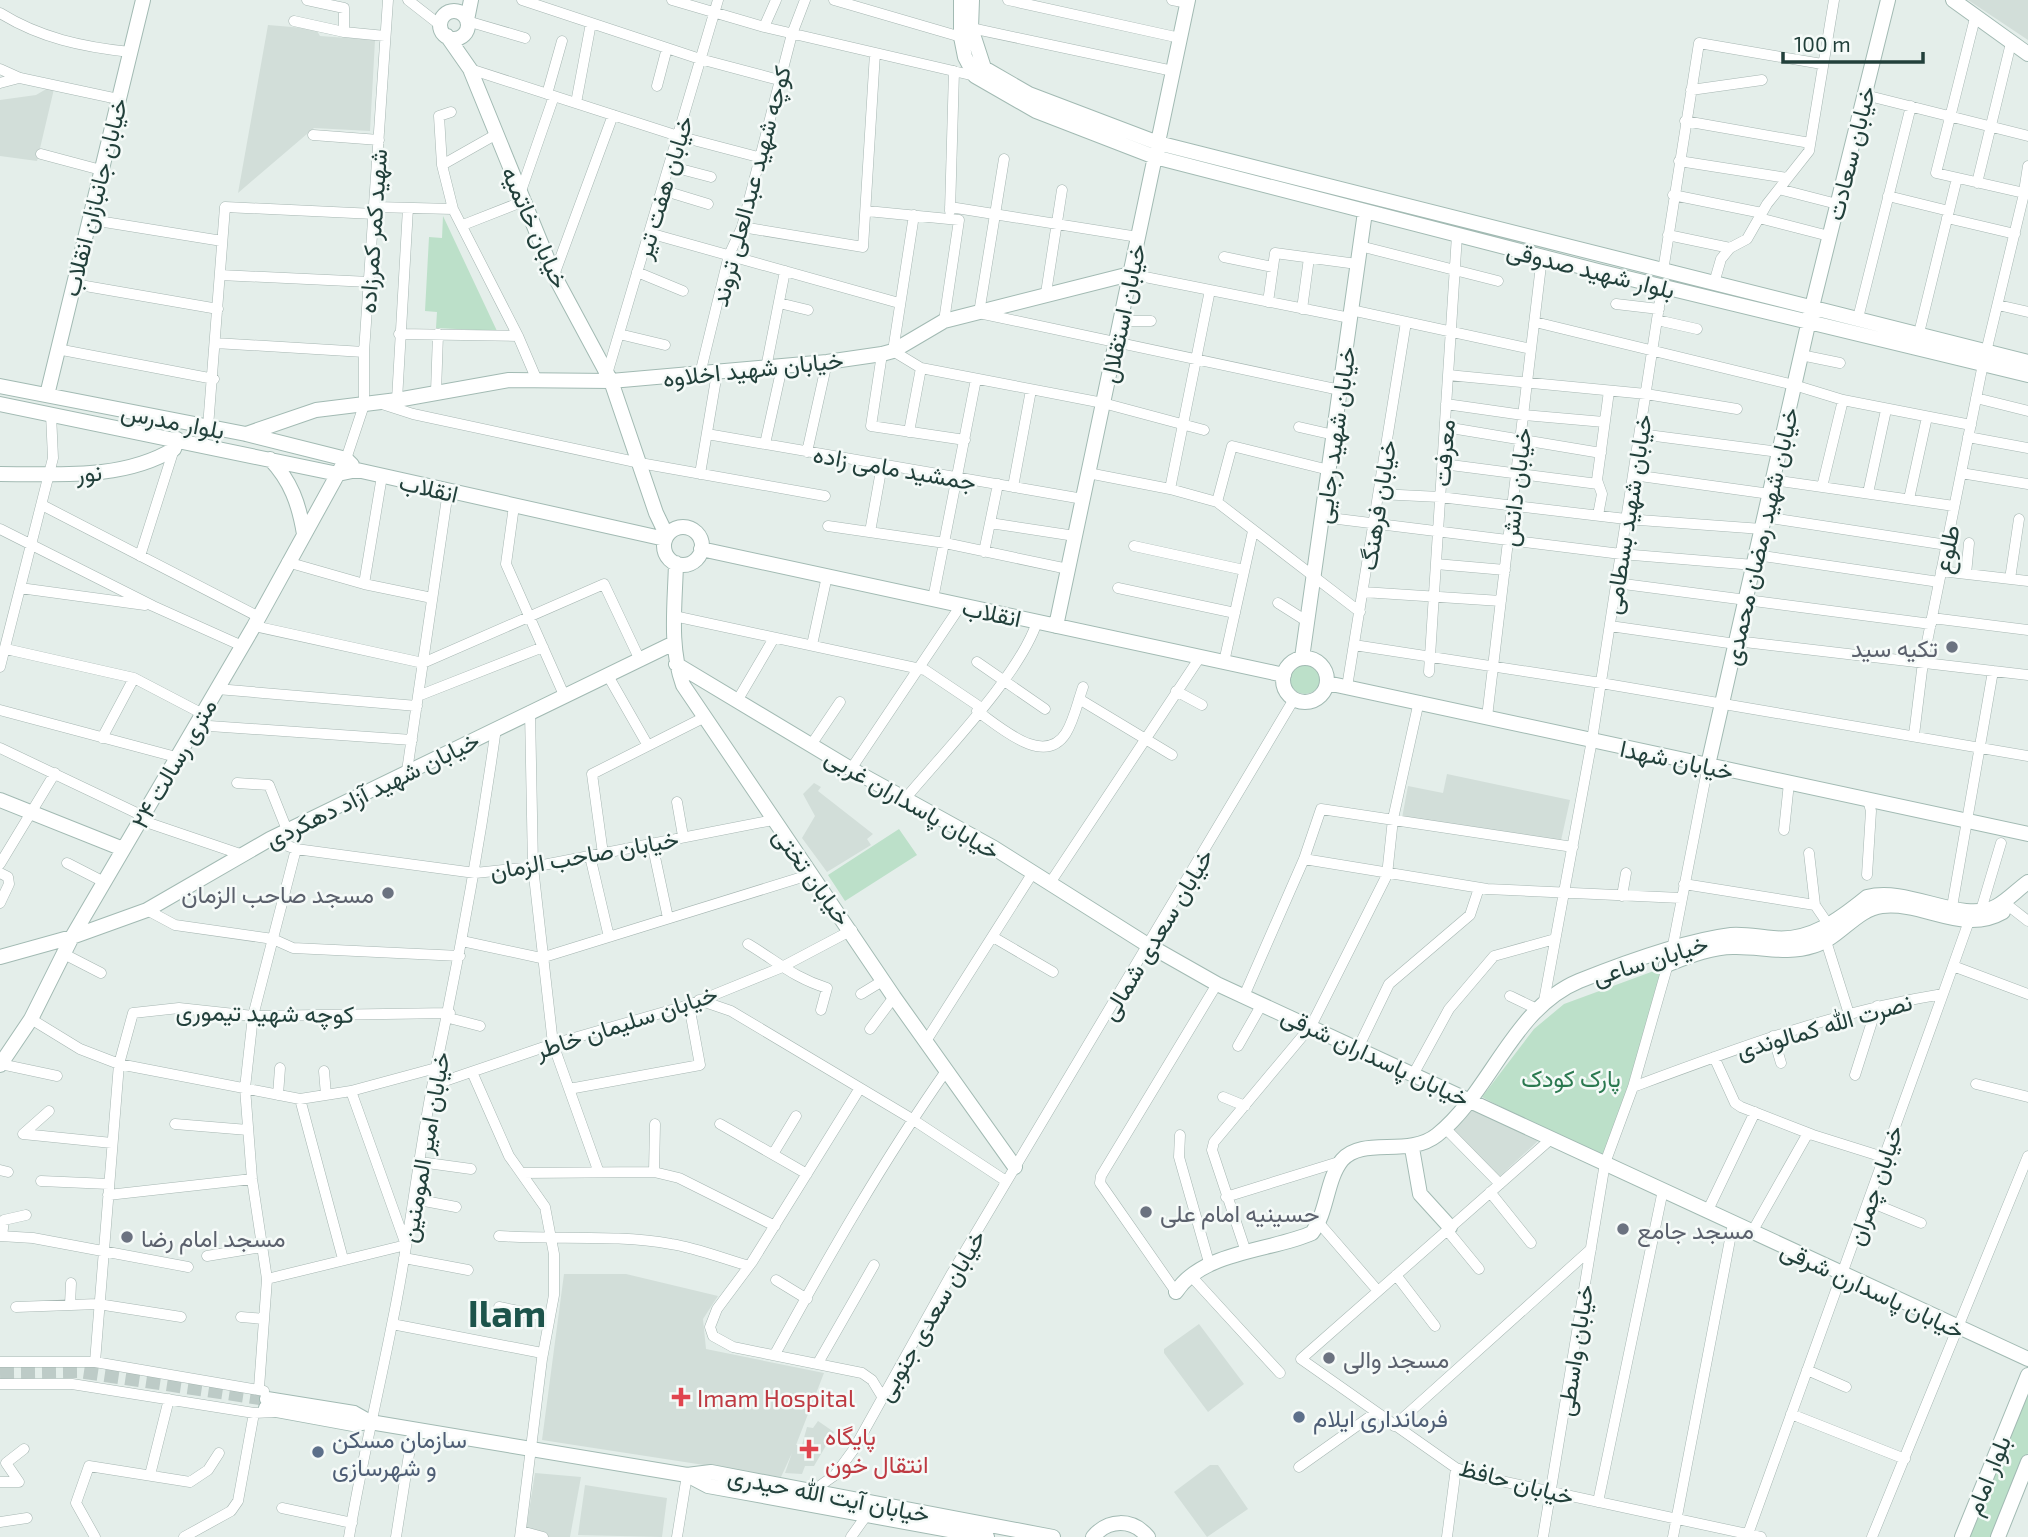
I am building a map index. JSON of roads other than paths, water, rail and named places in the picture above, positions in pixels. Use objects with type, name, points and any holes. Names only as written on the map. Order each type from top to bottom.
[{"type":"street","points":[[307,0],[344,8],[344,32]]},
{"type":"street","name":"شهید کمر کمرزاده","points":[[346,459],[371,404],[364,352],[388,0]]},
{"type":"street","points":[[408,0],[459,38],[467,22]]},
{"type":"street","points":[[444,25],[447,0]]},
{"type":"street","name":"خیابان خاتمیه","points":[[470,69],[467,22],[471,0]]},
{"type":"street","points":[[522,0],[701,59],[779,80]]},
{"type":"street","points":[[673,0],[792,34],[954,71],[979,72]]},
{"type":"street","name":"خیابان هفت تیر","points":[[609,378],[619,334],[718,0]]},
{"type":"street","points":[[764,27],[776,0]]},
{"type":"street","name":"کوچه شهید عبدالعلی تروند","points":[[700,374],[729,255],[742,227],[779,80],[805,0]]},
{"type":"street","points":[[834,0],[966,33],[1173,71]]},
{"type":"street","points":[[961,0],[966,33]]},
{"type":"street","points":[[972,0],[965,57],[979,72],[1036,111],[1157,150]]},
{"type":"street","points":[[1009,0],[1180,38]]},
{"type":"street","points":[[1172,0],[1188,2]]},
{"type":"street","points":[[1714,283],[1721,259],[1730,247],[1747,239],[1760,216],[1808,151],[1833,0]]},
{"type":"street","name":"خیابان سعادت","points":[[1812,307],[1888,0]]},
{"type":"street","points":[[1953,0],[2028,54]]},
{"type":"street","name":"خیابان جانبازان انقلاب","points":[[47,395],[92,220],[101,170],[130,52],[138,2]]},
{"type":"street","name":"خیابان استقلال","points":[[1056,626],[1188,2]]},
{"type":"street","points":[[444,25],[459,12],[467,22],[525,38]]},
{"type":"street","points":[[0,13],[47,37],[89,48],[130,52]]},
{"type":"street","points":[[1975,18],[1936,173],[2025,194]]},
{"type":"street","points":[[294,21],[344,32],[385,36]]},
{"type":"street","points":[[576,103],[591,23]]},
{"type":"street","name":"خیابان خاتمیه","points":[[444,25],[470,69],[554,275],[609,378]]},
{"type":"street","points":[[463,225],[523,196],[562,41]]},
{"type":"street","points":[[1662,271],[1699,43],[1822,64]]},
{"type":"street","points":[[1977,183],[2011,43]]},
{"type":"street","points":[[657,86],[667,48]]},
{"type":"street","points":[[742,227],[863,247],[875,53]]},
{"type":"street","points":[[0,69],[20,78],[118,99]]},
{"type":"street","points":[[470,69],[678,136],[758,157]]},
{"type":"street","points":[[944,321],[954,220],[950,206],[954,71]]},
{"type":"street","points":[[0,83],[20,78]]},
{"type":"street","points":[[1691,90],[1762,80]]},
{"type":"street","points":[[1865,95],[2028,135]]},
{"type":"street","points":[[1858,318],[1910,106]]},
{"type":"street","points":[[451,112],[439,116],[442,165],[453,209],[519,336],[536,378]]},
{"type":"street","points":[[554,275],[613,115]]},
{"type":"street","points":[[1685,121],[1810,143]]},
{"type":"street","points":[[313,135],[379,140]]},
{"type":"street","points":[[442,165],[495,135]]},
{"type":"street","name":"بلوار شهید صدوقی","points":[[1157,150],[1365,212],[1662,287],[1808,322],[1984,358],[2028,362]]},
{"type":"street","name":"بلوار شهید صدوقی","points":[[1157,150],[1919,333],[2028,375]]},
{"type":"street","points":[[41,154],[101,170]]},
{"type":"street","points":[[1004,159],[979,313],[1340,390]]},
{"type":"street","points":[[1679,161],[1787,178]]},
{"type":"street","points":[[669,166],[711,177]]},
{"type":"street","name":"طلوع","points":[[1914,735],[1923,662],[1954,506],[1984,358],[2025,194],[2028,166]]},
{"type":"street","points":[[1919,333],[1957,178]]},
{"type":"street","points":[[1779,189],[1837,204]]},
{"type":"street","points":[[662,190],[708,204]]},
{"type":"street","points":[[1046,293],[1062,190]]},
{"type":"street","points":[[1673,195],[1829,236]]},
{"type":"street","points":[[1888,196],[2015,234]]},
{"type":"street","points":[[950,206],[1138,237]]},
{"type":"street","points":[[208,427],[214,379],[225,208],[453,209]]},
{"type":"street","points":[[397,400],[408,208]]},
{"type":"street","points":[[867,211],[954,220]]},
{"type":"street","name":"خیابان شهید رجایی","points":[[1303,658],[1365,212]]},
{"type":"street","points":[[914,215],[899,303],[871,426],[965,440]]},
{"type":"street","points":[[92,220],[222,241]]},
{"type":"street","points":[[649,233],[899,303]]},
{"type":"street","name":"معرفت","points":[[1429,672],[1457,235]]},
{"type":"street","points":[[1668,235],[1730,247]]},
{"type":"street","points":[[1360,246],[1498,281]]},
{"type":"street","points":[[1268,302],[1275,253],[1357,264]]},
{"type":"street","points":[[1224,257],[1273,267]]},
{"type":"street","name":"خیابان دانش","points":[[1487,717],[1542,257]]},
{"type":"street","points":[[1302,309],[1309,258]]},
{"type":"street","points":[[766,368],[785,271]]},
{"type":"street","points":[[637,272],[682,291]]},
{"type":"street","points":[[1130,274],[1302,309],[1406,322],[1531,349]]},
{"type":"street","name":"خیابان شهید اخلاوه","points":[[246,434],[316,410],[536,378],[718,373],[887,353],[944,321],[1046,293],[1130,274]]},
{"type":"street","points":[[220,275],[370,282]]},
{"type":"street","points":[[74,284],[218,309]]},
{"type":"street","name":"خیابان شهید بسطامی","points":[[1541,1005],[1592,740],[1662,287]]},
{"type":"street","points":[[1170,489],[1210,290]]},
{"type":"street","points":[[779,303],[808,310]]},
{"type":"street","points":[[1616,304],[1658,314],[1697,328]]},
{"type":"street","points":[[1998,304],[2028,312]]},
{"type":"street","name":"خیابان شهید رمضان محمدی","points":[[1708,765],[1812,307]]},
{"type":"street","points":[[1120,321],[1150,321]]},
{"type":"street","name":"خیابان فرهنگ","points":[[1347,687],[1406,322]]},
{"type":"street","points":[[1535,322],[1794,385],[1843,400],[1971,425]]},
{"type":"street","points":[[399,334],[519,336]]},
{"type":"street","points":[[436,392],[438,334]]},
{"type":"street","points":[[619,334],[665,345]]},
{"type":"street","points":[[215,343],[364,352]]},
{"type":"street","points":[[57,349],[214,379]]},
{"type":"street","points":[[887,353],[922,368],[1103,404],[1204,430]]},
{"type":"street","points":[[1801,355],[1840,363]]},
{"type":"street","points":[[807,452],[827,362]]},
{"type":"street","points":[[765,444],[782,367]]},
{"type":"street","points":[[909,432],[922,368]]},
{"type":"street","points":[[700,474],[718,373]]},
{"type":"street","points":[[1448,375],[1646,394],[1737,409]]},
{"type":"street","points":[[609,378],[666,538],[666,555],[676,563],[690,563],[701,549],[699,537],[690,528],[677,528],[666,538]]},
{"type":"street","points":[[933,599],[976,379]]},
{"type":"street","name":"بلوار مدرس","points":[[0,386],[246,434],[346,459]]},
{"type":"street","points":[[1013,487],[1031,390]]},
{"type":"street","points":[[1598,516],[1602,494],[1598,484],[1608,391]]},
{"type":"street","points":[[1976,398],[2028,411]]},
{"type":"street","points":[[1822,487],[1843,400]]},
{"type":"street","name":"بلوار مدرس","points":[[0,404],[131,430],[176,444],[270,459],[338,474]]},
{"type":"street","points":[[371,404],[639,463],[825,496]]},
{"type":"street","points":[[1446,404],[1523,415],[1604,422]]},
{"type":"street","points":[[1868,493],[1886,410]]},
{"type":"street","points":[[131,430],[135,412]]},
{"type":"street","points":[[0,667],[49,474],[54,441],[51,414]]},
{"type":"street","points":[[1909,499],[1927,417]]},
{"type":"street","points":[[1299,427],[1334,435]]},
{"type":"street","points":[[1445,427],[1520,442],[1601,453]]},
{"type":"street","name":"جمشید مامی زاده","points":[[707,434],[1083,499]]},
{"type":"street","points":[[1640,434],[1779,452]]},
{"type":"street","points":[[1968,437],[2028,448]]},
{"type":"street","points":[[140,556],[176,444]]},
{"type":"street","name":"نور","points":[[0,474],[102,472],[153,462],[176,444]]},
{"type":"street","points":[[1217,502],[1232,446],[1329,470]]},
{"type":"street","points":[[270,459],[282,472],[294,493],[304,534]]},
{"type":"street","points":[[346,459],[357,470]]},
{"type":"street","name":"۲۴ متری رسالت","points":[[0,1065],[31,1019],[72,937],[256,621],[346,459]]},
{"type":"street","points":[[870,532],[882,464]]},
{"type":"street","points":[[1443,464],[1598,484]]},
{"type":"street","name":"انقلاب","points":[[338,474],[357,470],[666,538]]},
{"type":"street","points":[[1088,473],[1170,489],[1217,502],[1360,612]]},
{"type":"street","points":[[1961,473],[2028,484]]},
{"type":"street","points":[[1633,475],[1771,487],[1822,487],[1954,506]]},
{"type":"street","points":[[364,584],[382,476]]},
{"type":"street","points":[[984,552],[998,484]]},
{"type":"street","points":[[407,771],[448,491]]},
{"type":"street","points":[[1378,494],[1440,497],[1626,519],[1763,523],[1947,545]]},
{"type":"street","points":[[42,505],[256,621],[423,663],[528,614],[604,584],[639,658]]},
{"type":"street","points":[[514,506],[506,564],[564,695]]},
{"type":"street","points":[[1322,517],[1621,554],[1755,560],[1939,582]]},
{"type":"street","points":[[2010,579],[2019,519]]},
{"type":"street","points":[[990,523],[1075,536]]},
{"type":"street","points":[[828,526],[945,543],[1068,569]]},
{"type":"street","points":[[0,528],[153,606],[240,645]]},
{"type":"street","points":[[1224,662],[1252,531]]},
{"type":"street","points":[[1966,574],[1969,543]]},
{"type":"street","points":[[1134,545],[1244,569]]},
{"type":"street","name":"انقلاب","points":[[701,549],[1284,675]]},
{"type":"street","points":[[288,562],[364,584],[432,598]]},
{"type":"street","name":"خیابان تختی","points":[[676,563],[674,643],[676,664],[683,685],[773,820],[852,930],[894,996],[1015,1167]]},
{"type":"street","points":[[1436,564],[1504,570]]},
{"type":"street","points":[[1941,571],[2028,581]]},
{"type":"street","points":[[812,645],[827,576]]},
{"type":"street","points":[[1616,583],[2028,630]]},
{"type":"street","points":[[20,588],[153,606]]},
{"type":"street","points":[[1118,588],[1235,613]]},
{"type":"street","points":[[1363,592],[1501,601]]},
{"type":"street","points":[[1278,603],[1308,622]]},
{"type":"street","points":[[851,769],[961,605]]},
{"type":"street","points":[[674,616],[925,670],[1029,744],[1042,747],[1053,745],[1066,733],[1083,687]]},
{"type":"street","points":[[905,799],[1003,680],[1030,642],[1037,622]]},
{"type":"street","points":[[1609,626],[1736,643],[2028,675]]},
{"type":"street","points":[[737,701],[775,638]]},
{"type":"street","name":"خیابان شهید آزاد دهکردی","points":[[0,957],[72,937],[147,910],[287,830],[674,643]]},
{"type":"street","points":[[1354,645],[1601,683],[2028,756]]},
{"type":"street","points":[[217,688],[418,701],[543,647]]},
{"type":"street","points":[[5,649],[134,678],[198,719],[412,740]]},
{"type":"street","points":[[1050,883],[1200,657]]},
{"type":"street","points":[[1303,658],[1318,662],[1326,675],[1324,691],[1310,701],[1294,699],[1283,684],[1287,667],[1303,658]]},
{"type":"street","points":[[977,662],[1045,709]]},
{"type":"street","name":"خیابان پاسداران غربی","points":[[676,664],[851,769],[994,848],[1149,946]]},
{"type":"street","points":[[1952,907],[1993,671]]},
{"type":"street","points":[[607,674],[647,744]]},
{"type":"street","points":[[102,738],[134,678]]},
{"type":"street","name":"خیابان شهدا","points":[[1327,683],[2028,834]]},
{"type":"street","points":[[1176,691],[1202,705]]},
{"type":"street","points":[[1079,699],[1172,755]]},
{"type":"street","name":"خیابان سعدی شمالی","points":[[1015,1167],[1294,699]]},
{"type":"street","points":[[1246,1252],[1212,1150],[1214,1142],[1311,1026],[1387,874],[1393,819],[1419,701]]},
{"type":"street","points":[[811,745],[840,702]]},
{"type":"street","points":[[0,710],[176,757]]},
{"type":"street","points":[[530,711],[533,867],[541,958],[553,1044],[598,1170]]},
{"type":"street","points":[[603,854],[592,774],[703,718]]},
{"type":"street","name":"خیابان امیر المومنین","points":[[349,1537],[370,1422],[392,1324],[436,1068],[463,941],[496,728]]},
{"type":"street","points":[[0,748],[141,818],[243,855]]},
{"type":"street","name":"خیابان واسطی","points":[[1543,1537],[1605,1163],[1633,1087],[1672,950],[1708,765]]},
{"type":"street","points":[[0,864],[55,774]]},
{"type":"street","points":[[237,783],[269,785],[287,830]]},
{"type":"street","points":[[1784,830],[1789,783]]},
{"type":"street","points":[[0,800],[123,849]]},
{"type":"street","points":[[1867,875],[1871,811],[1868,800]]},
{"type":"street","points":[[677,802],[683,836]]},
{"type":"street","points":[[1244,996],[1304,859],[1321,809],[1573,847]]},
{"type":"street","name":"خیابان صاحب الزمان","points":[[270,839],[296,849],[475,873],[533,867],[773,820]]},
{"type":"street","points":[[652,843],[667,918]]},
{"type":"street","points":[[1981,910],[2001,843]]},
{"type":"street","points":[[184,1537],[231,1511],[238,1501],[262,1402],[267,1279],[252,1179],[245,1088],[253,1016],[296,849]]},
{"type":"street","points":[[1809,853],[1815,905],[1849,1014]]},
{"type":"street","points":[[590,856],[609,937]]},
{"type":"street","points":[[1304,859],[1479,888],[1681,898]]},
{"type":"street","points":[[67,863],[104,882]]},
{"type":"street","points":[[0,873],[8,877],[9,884],[0,903]]},
{"type":"street","points":[[1622,896],[1626,873]]},
{"type":"street","points":[[463,941],[541,958],[812,874]]},
{"type":"street","points":[[926,1041],[1032,874]]},
{"type":"street","points":[[1981,910],[1999,905],[2028,882]]},
{"type":"street","points":[[1684,884],[1815,905]]},
{"type":"street","points":[[1358,1048],[1389,984],[1470,915],[1479,888]]},
{"type":"street","name":"خیابان ساعی","points":[[1412,1148],[1445,1128],[1541,1005],[1581,981],[1672,950],[1732,935],[1795,938],[1825,931],[1867,897],[1877,894],[1895,894],[1952,907],[1981,910]]},
{"type":"street","name":"خیابان ساعی","points":[[1666,965],[1729,947],[1793,950],[1825,931],[1880,906],[1899,906],[1969,921],[1986,920],[2028,894]]},
{"type":"street","points":[[2010,907],[2028,921]]},
{"type":"street","points":[[147,910],[175,925],[273,939],[293,948],[460,957]]},
{"type":"street","name":"نصرت الله کمالوندی","points":[[1633,1087],[1773,1036],[1877,1006],[1944,994],[1969,921]]},
{"type":"street","name":"خیابان سلیمان خاطر","points":[[433,1085],[553,1044],[694,1002],[784,966],[852,930]]},
{"type":"street","points":[[993,937],[1054,972]]},
{"type":"street","points":[[1414,1073],[1449,1009],[1494,956],[1555,939]]},
{"type":"street","points":[[748,944],[784,966],[792,976],[827,988],[821,1010]]},
{"type":"street","name":"خیابان پاسداران شرقی","points":[[1149,946],[1217,984],[1605,1163]]},
{"type":"street","points":[[64,954],[101,974]]},
{"type":"street","points":[[1953,966],[2028,995]]},
{"type":"street","points":[[861,994],[884,980]]},
{"type":"street","points":[[1217,984],[1101,1176],[1100,1183],[1177,1292],[1191,1276],[1210,1266],[1246,1252],[1312,1233],[1319,1223],[1335,1173],[1342,1161]]},
{"type":"street","name":"خیابان چمران","points":[[1748,1534],[1944,994]]},
{"type":"street","points":[[870,1029],[894,996]]},
{"type":"street","points":[[1510,996],[1541,1005]]},
{"type":"street","points":[[569,1089],[700,1065],[694,1002],[731,1011],[912,1119],[1006,1181]]},
{"type":"street","points":[[1238,1046],[1262,1004]]},
{"type":"street","points":[[1855,1075],[1877,1006]]},
{"type":"street","name":"کوچه شهید تیموری","points":[[119,1064],[133,1013],[179,1008],[253,1016],[449,1015],[480,1026]]},
{"type":"street","points":[[31,1019],[80,1049],[119,1064],[300,1099],[351,1091],[436,1068]]},
{"type":"street","points":[[1773,1036],[1781,1063]]},
{"type":"street","points":[[1714,1057],[1735,1103],[1808,1133],[1883,1157]]},
{"type":"street","points":[[95,1362],[119,1064]]},
{"type":"street","points":[[0,1065],[57,1076]]},
{"type":"street","points":[[278,1095],[280,1069]]},
{"type":"street","points":[[324,1071],[326,1095]]},
{"type":"street","points":[[775,1354],[912,1119],[946,1071]]},
{"type":"street","points":[[472,1072],[509,1157],[545,1208],[552,1240],[554,1295],[542,1353],[521,1534],[543,1537]]},
{"type":"street","points":[[1976,1084],[2028,1097]]},
{"type":"street","points":[[860,1088],[775,1226],[717,1310],[710,1327],[713,1336],[722,1343],[862,1373],[872,1380],[883,1398]]},
{"type":"street","points":[[267,1279],[406,1245],[351,1091]]},
{"type":"street","points":[[1223,1097],[1245,1105]]},
{"type":"street","points":[[300,1099],[343,1259]]},
{"type":"street","points":[[49,1111],[23,1134],[112,1143]]},
{"type":"street","points":[[1709,1210],[1755,1112]]},
{"type":"street","points":[[773,1154],[796,1115]]},
{"type":"street","points":[[175,1124],[248,1130]]},
{"type":"street","points":[[654,1172],[655,1124]]},
{"type":"street","points":[[720,1124],[807,1174]]},
{"type":"street","points":[[1445,1128],[1500,1184]]},
{"type":"street","points":[[1752,1232],[1808,1133]]},
{"type":"street","points":[[1180,1135],[1179,1157],[1210,1266]]},
{"type":"street","points":[[1319,1223],[1378,1291],[1552,1138]]},
{"type":"street","points":[[1227,1197],[1342,1161],[1359,1150],[1412,1148],[1420,1194],[1479,1269]]},
{"type":"street","points":[[1871,1537],[2028,1156]]},
{"type":"street","points":[[420,1162],[471,1169]]},
{"type":"street","name":"خیابان پاسدارن شرقی","points":[[1605,1163],[2028,1359]]},
{"type":"street","name":"خیابان سعدی جنوبی","points":[[814,1490],[835,1475],[883,1398],[1015,1167]]},
{"type":"street","points":[[521,1173],[598,1170],[654,1172],[679,1178],[775,1226]]},
{"type":"street","points":[[41,1181],[108,1189],[252,1179]]},
{"type":"street","points":[[1598,1502],[1663,1191]]},
{"type":"street","points":[[1490,1192],[1531,1243]]},
{"type":"street","points":[[414,1199],[456,1207]]},
{"type":"street","points":[[1870,1202],[1921,1223]]},
{"type":"street","points":[[26,1215],[4,1220],[1,1236],[103,1249],[188,1267]]},
{"type":"street","points":[[1673,1537],[1733,1224]]},
{"type":"street","points":[[499,1236],[552,1240],[610,1238],[672,1244],[749,1266]]},
{"type":"street","points":[[207,1256],[261,1247]]},
{"type":"street","points":[[1394,1426],[1591,1250]]},
{"type":"street","points":[[404,1258],[468,1270]]},
{"type":"street","points":[[818,1363],[874,1265]]},
{"type":"street","points":[[1396,1275],[1435,1325]]},
{"type":"street","points":[[1191,1276],[1280,1373]]},
{"type":"street","points":[[776,1280],[806,1299]]},
{"type":"street","points":[[70,1305],[71,1283]]},
{"type":"street","name":"خیابان حافظ","points":[[1378,1291],[1301,1359],[1456,1468],[1736,1534],[1761,1537]]},
{"type":"street","points":[[16,1307],[98,1304],[181,1317]]},
{"type":"street","points":[[499,1307],[549,1317]]},
{"type":"street","points":[[241,1317],[264,1319]]},
{"type":"street","points":[[392,1324],[542,1353]]},
{"type":"street","points":[[0,1362],[95,1362],[262,1402]]},
{"type":"street","points":[[1807,1370],[1846,1387]]},
{"type":"street","name":"بلوار امام","points":[[1962,1537],[2028,1375]]},
{"type":"street","points":[[0,1384],[72,1384],[169,1399],[262,1402]]},
{"type":"street","points":[[150,1475],[169,1399]]},
{"type":"street","name":"خیابان آیت الله حیدری","points":[[262,1402],[282,1407],[354,1413],[370,1422],[687,1475],[711,1472],[1053,1537]]},
{"type":"street","points":[[1298,1467],[1375,1413]]},
{"type":"street","points":[[1791,1414],[1905,1459]]},
{"type":"street","points":[[396,1537],[413,1429]]},
{"type":"street","points":[[0,1482],[19,1482],[6,1463],[24,1449]]},
{"type":"street","points":[[95,1537],[76,1503],[89,1466],[190,1482],[208,1470],[219,1453]]},
{"type":"street","name":"بلوار امام","points":[[1998,1537],[2028,1462]]},
{"type":"street","points":[[1447,1537],[1456,1468]]},
{"type":"street","points":[[677,1537],[687,1475]]},
{"type":"street","name":"خیابان آیت الله حیدری","points":[[687,1475],[708,1486],[985,1537]]},
{"type":"street","points":[[282,1508],[352,1523]]},
{"type":"street","points":[[851,1537],[866,1516]]},
{"type":"street","points":[[0,1522],[27,1518]]},
{"type":"street","points":[[1091,1536],[1102,1527],[1122,1522],[1133,1525],[1148,1537]]},
{"type":"tunnel","points":[[0,1372],[78,1371],[267,1399]]},
{"type":"place","name":"تکیه سید","points":[[1952,647]]},
{"type":"place","name":"مسجد صاحب الزمان","points":[[388,893]]},
{"type":"place","name":"حسینیه امام علی","points":[[1146,1212]]},
{"type":"place","name":"مسجد جامع","points":[[1623,1229]]},
{"type":"place","name":"مسجد امام رضا","points":[[127,1237]]},
{"type":"place","name":"مسجد والی","points":[[1329,1358]]},
{"type":"place","name":"Imam Hospital","points":[[681,1397]]},
{"type":"place","name":"فرمانداری ایلام","points":[[1299,1417]]},
{"type":"place","name":"پایگاه انتقال خون","points":[[809,1449]]},
{"type":"place","name":"سازمان مسکن و شهرسازی","points":[[318,1452]]},
{"type":"district","name":"Ilam","points":[[507,1312]]},
{"type":"park label","name":"پارک کودک","points":[[1571,1077]]}]
